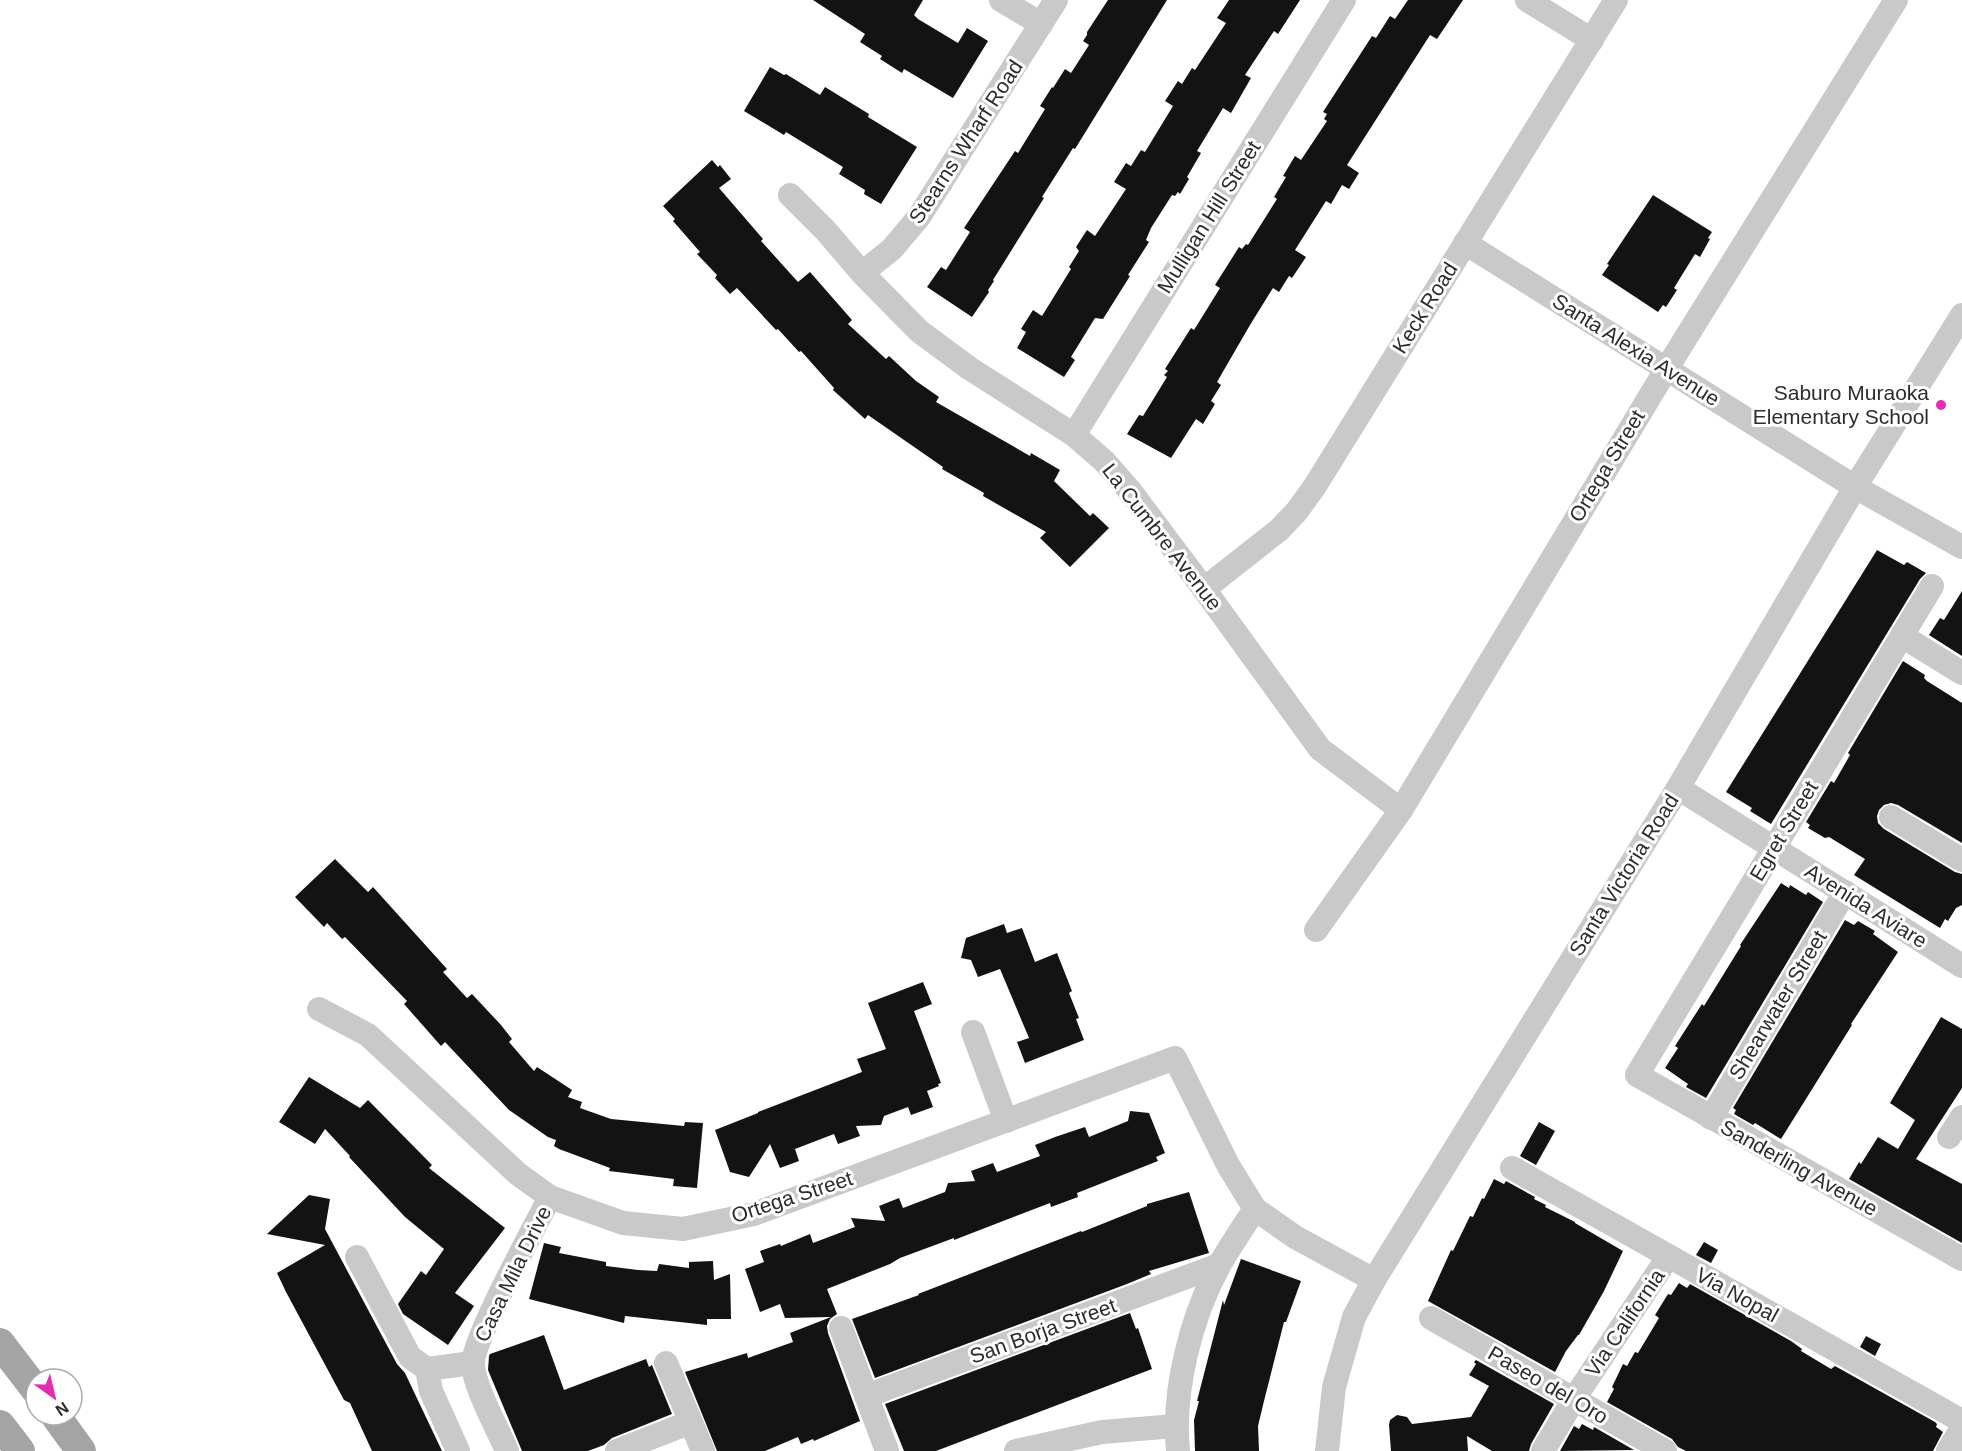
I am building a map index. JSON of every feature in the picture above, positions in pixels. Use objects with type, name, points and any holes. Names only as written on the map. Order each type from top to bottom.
[{"type":"main road","points":[[0,1343],[24,1374]]},
{"type":"main road","points":[[0,1425],[20,1451]]},
{"type":"main road","points":[[64,1427],[81,1451]]},
{"type":"street","points":[[1001,0],[1041,24]]},
{"type":"street","name":"Stearns Wharf Road","points":[[862,273],[892,249],[919,217],[1056,0]]},
{"type":"street","name":"Mulligan Hill Street","points":[[1074,435],[1344,0]]},
{"type":"street","points":[[1527,0],[1592,40]]},
{"type":"street","name":"Keck Road","points":[[1204,589],[1260,547],[1297,511],[1315,486],[1616,0]]},
{"type":"street","name":"Ortega Street","points":[[1316,930],[1401,810],[1667,368],[1896,0]]},
{"type":"street","name":"La Cumbre Avenue","points":[[790,195],[900,312],[937,345],[1074,435],[1104,461],[1131,492],[1204,589],[1320,749],[1401,810]]},
{"type":"street","name":"Santa Alexia Avenue","points":[[1465,243],[1855,487],[1962,547]]},
{"type":"street","name":"Santa Victoria Road","points":[[1327,1451],[1334,1387],[1354,1317],[1374,1280],[1678,788],[1855,487],[1962,315]]},
{"type":"street","name":"Egret Street","points":[[1637,1075],[1932,586]]},
{"type":"street","points":[[1902,636],[1962,673]]},
{"type":"street","name":"Avenida Aviare","points":[[1678,788],[1962,966]]},
{"type":"street","points":[[1891,817],[1962,860]]},
{"type":"street","name":"Shearwater Street","points":[[1711,1118],[1845,892]]},
{"type":"street","name":"Ortega Street","points":[[319,1009],[368,1035],[518,1174],[550,1197],[623,1223],[683,1228],[754,1214],[1175,1058],[1228,1165],[1255,1209]]},
{"type":"street","points":[[973,1032],[1006,1120]]},
{"type":"street","name":"Sanderling Avenue","points":[[1637,1075],[1962,1258]]},
{"type":"street","points":[[1949,1137],[1962,1117]]},
{"type":"street","name":"Via Nopal","points":[[1512,1168],[1962,1421]]},
{"type":"street","name":"Casa Mila Drive","points":[[507,1451],[477,1381],[472,1363],[482,1332],[550,1197]]},
{"type":"street","points":[[1178,1451],[1176,1426],[1182,1376],[1197,1317],[1219,1265],[1255,1209],[1294,1238],[1374,1280]]},
{"type":"street","points":[[357,1257],[410,1357],[427,1369],[472,1363]]},
{"type":"street","name":"Via California","points":[[1543,1451],[1574,1399],[1668,1257]]},
{"type":"street","name":"San Borja Street","points":[[866,1396],[1219,1265]]},
{"type":"street","name":"Paseo del Oro","points":[[1431,1318],[1665,1451]]},
{"type":"street","points":[[841,1328],[887,1451]]},
{"type":"street","points":[[666,1363],[703,1451]]},
{"type":"street","points":[[427,1369],[431,1391],[458,1451]]},
{"type":"street","points":[[617,1451],[691,1422]]},
{"type":"street","points":[[1016,1451],[1102,1432],[1176,1426]]},
{"type":"street","points":[[1948,1451],[1962,1428]]},
{"type":"building","points":[[813,0],[923,0],[914,15],[918,19],[958,43],[967,28],[988,41],[953,98],[904,69],[902,73],[880,59],[882,56],[860,42],[865,34]]},
{"type":"building","points":[[1108,0],[1167,0],[1075,149],[1073,148],[1042,197],[1044,198],[972,317],[927,287],[941,267],[946,270],[970,232],[964,228],[1015,151],[1018,153],[1045,109],[1040,106],[1052,87],[1065,69],[1071,73],[1089,45],[1083,41]]},
{"type":"building","points":[[1229,0],[1300,0],[1278,34],[1274,31],[1245,75],[1251,78],[1231,113],[1223,108],[1197,151],[1201,153],[1187,177],[1189,179],[1180,194],[1178,192],[1175,196],[1172,195],[1151,228],[1146,240],[1149,242],[1128,275],[1130,276],[1103,319],[1095,318],[1071,357],[1075,360],[1064,377],[1017,348],[1026,332],[1021,329],[1033,310],[1042,316],[1071,269],[1069,267],[1079,251],[1076,247],[1087,230],[1095,236],[1126,189],[1114,182],[1126,163],[1131,166],[1141,150],[1145,152],[1173,106],[1165,101],[1178,81],[1182,84],[1192,68],[1195,70],[1226,23],[1217,18]]},
{"type":"building","points":[[1408,0],[1463,0],[1437,39],[1430,35],[1347,165],[1359,173],[1349,189],[1342,185],[1331,204],[1326,201],[1295,250],[1306,257],[1292,278],[1289,276],[1279,292],[1273,288],[1250,325],[1217,382],[1221,385],[1211,401],[1215,404],[1203,424],[1196,419],[1171,458],[1127,434],[1139,415],[1143,416],[1167,377],[1164,375],[1168,371],[1165,369],[1191,328],[1194,330],[1220,288],[1215,285],[1239,247],[1242,249],[1246,244],[1248,245],[1277,199],[1274,197],[1295,156],[1301,160],[1327,121],[1324,119],[1327,114],[1323,112],[1372,36],[1376,38],[1390,16],[1395,19]]},
{"type":"building","points":[[770,67],[820,95],[825,87],[917,147],[881,204],[864,194],[865,190],[839,174],[843,167],[786,132],[784,135],[744,111]]},
{"type":"building","points":[[712,160],[718,167],[720,165],[731,179],[719,188],[763,239],[761,241],[798,282],[810,272],[852,320],[848,324],[886,359],[889,356],[916,381],[939,397],[936,402],[1030,456],[1031,453],[1060,470],[1054,481],[1090,516],[1093,513],[1109,528],[1070,567],[1040,538],[1046,532],[983,496],[984,493],[942,469],[943,467],[868,415],[865,419],[833,390],[834,388],[801,351],[799,352],[778,329],[776,330],[737,288],[730,294],[715,278],[717,275],[697,254],[700,252],[663,206]]},
{"type":"building","points":[[1653,195],[1712,232],[1700,257],[1695,254],[1674,288],[1677,290],[1666,307],[1663,305],[1658,312],[1602,275]]},
{"type":"building","points":[[1877,550],[1904,565],[1907,562],[1926,573],[1920,579],[1771,824],[1750,811],[1752,808],[1726,792]]},
{"type":"building","points":[[1962,591],[1962,656],[1929,635],[1940,618],[1944,620]]},
{"type":"building","points":[[1903,661],[1925,675],[1924,678],[1927,681],[1962,703],[1962,843],[1898,805],[1891,803],[1884,805],[1877,816],[1878,823],[1884,829],[1962,874],[1962,905],[1956,908],[1948,921],[1945,919],[1940,928],[1854,875],[1865,859],[1829,837],[1825,838],[1808,828],[1810,825],[1806,822],[1831,781],[1834,783],[1850,755],[1848,753]]},
{"type":"building","points":[[335,859],[368,892],[373,887],[447,969],[443,972],[467,998],[472,994],[501,1025],[512,1039],[509,1042],[534,1071],[537,1067],[572,1090],[568,1097],[582,1102],[580,1108],[611,1119],[684,1126],[685,1122],[703,1123],[697,1188],[673,1186],[674,1179],[609,1171],[610,1168],[554,1146],[556,1140],[509,1110],[445,1042],[441,1046],[404,1004],[407,1001],[345,937],[342,939],[327,923],[324,927],[295,897]]},
{"type":"building","points":[[1781,883],[1789,888],[1790,885],[1806,895],[1808,892],[1823,902],[1706,1098],[1686,1087],[1688,1084],[1665,1068],[1678,1048],[1675,1046],[1702,1004],[1704,1006],[1740,945]]},
{"type":"building","points":[[1845,920],[1854,925],[1858,921],[1875,931],[1873,934],[1898,952],[1781,1139],[1755,1123],[1753,1125],[1734,1114],[1736,1110],[1733,1108]]},
{"type":"building","points":[[1004,924],[1007,933],[1022,928],[1035,962],[1057,953],[1072,991],[1069,993],[1079,1018],[1076,1019],[1084,1040],[1025,1063],[1017,1042],[1029,1038],[1000,969],[978,977],[971,960],[961,958],[966,938]]},
{"type":"building","points":[[923,982],[932,1004],[914,1011],[941,1083],[927,1091],[933,1107],[911,1115],[908,1107],[884,1116],[881,1125],[856,1126],[860,1136],[838,1144],[834,1134],[795,1149],[799,1161],[780,1168],[770,1144],[749,1177],[730,1172],[715,1130],[862,1072],[857,1059],[886,1049],[868,1003]]},
{"type":"building","points":[[1941,1017],[1962,1029],[1962,1088],[1916,1159],[1962,1184],[1962,1243],[1849,1179],[1878,1137],[1898,1149],[1915,1120],[1890,1103]]},
{"type":"building","points":[[309,1077],[360,1108],[368,1100],[432,1165],[429,1168],[505,1228],[455,1293],[474,1306],[448,1345],[403,1314],[398,1304],[421,1271],[426,1275],[444,1249],[405,1217],[325,1129],[315,1144],[279,1122]]},
{"type":"building","points":[[1130,1111],[1149,1113],[1165,1153],[1156,1157],[1158,1161],[1077,1193],[1078,1197],[1051,1207],[1050,1203],[954,1240],[954,1238],[827,1289],[837,1314],[830,1319],[827,1326],[828,1333],[860,1421],[814,1441],[813,1439],[801,1444],[798,1437],[765,1451],[717,1451],[685,1372],[747,1353],[748,1358],[793,1342],[790,1333],[831,1317],[785,1318],[780,1304],[760,1312],[745,1269],[764,1262],[760,1251],[780,1244],[781,1246],[810,1234],[813,1243],[855,1227],[851,1218],[885,1221],[879,1206],[899,1198],[903,1208],[945,1192],[948,1183],[975,1181],[971,1171],[993,1163],[997,1172],[1040,1156],[1035,1145],[1085,1127],[1089,1137],[1128,1121]]},
{"type":"building","points":[[1539,1122],[1555,1131],[1536,1165],[1520,1156]]},
{"type":"building","points":[[1494,1179],[1504,1184],[1506,1181],[1535,1197],[1534,1199],[1546,1205],[1545,1207],[1623,1251],[1604,1291],[1555,1372],[1428,1301],[1451,1250],[1453,1251],[1470,1216],[1473,1217]]},
{"type":"building","points":[[1189,1192],[1209,1253],[1149,1271],[1151,1274],[1127,1284],[875,1378],[852,1319],[1082,1232],[1147,1206],[1147,1204]]},
{"type":"building","points":[[309,1195],[330,1199],[325,1229],[397,1364],[405,1373],[442,1451],[372,1451],[350,1403],[344,1400],[286,1292],[277,1273],[325,1245],[267,1234]]},
{"type":"building","points":[[1704,1242],[1718,1250],[1711,1263],[1696,1255]]},
{"type":"building","points":[[544,1243],[561,1247],[559,1253],[606,1262],[606,1266],[638,1270],[657,1271],[659,1264],[689,1268],[689,1262],[713,1261],[714,1280],[730,1274],[731,1319],[707,1319],[707,1325],[625,1316],[624,1323],[529,1299]]},
{"type":"building","points":[[1241,1259],[1301,1281],[1286,1322],[1284,1322],[1264,1401],[1258,1426],[1259,1451],[1195,1451],[1194,1420],[1199,1401],[1197,1401],[1223,1300],[1224,1305]]},
{"type":"building","points":[[1679,1283],[1687,1288],[1690,1284],[1791,1341],[1802,1349],[1801,1351],[1831,1369],[1835,1366],[1935,1422],[1936,1427],[1943,1432],[1933,1451],[1686,1451],[1678,1447],[1672,1439],[1607,1402],[1623,1364],[1627,1366],[1635,1352],[1638,1353],[1659,1318],[1655,1315],[1668,1294],[1671,1295]]},
{"type":"building","points":[[1130,1313],[1136,1329],[1138,1328],[1152,1369],[936,1451],[904,1451],[885,1404]]},
{"type":"building","points":[[544,1335],[564,1390],[646,1359],[649,1367],[652,1365],[672,1414],[612,1438],[604,1445],[588,1451],[522,1451],[488,1370],[489,1356]]},
{"type":"building","points":[[1866,1336],[1881,1344],[1875,1356],[1860,1347]]},
{"type":"building","points":[[1476,1360],[1554,1404],[1529,1451],[1492,1451],[1467,1436],[1468,1451],[1391,1451],[1389,1425],[1390,1420],[1397,1415],[1407,1417],[1412,1424],[1471,1417],[1489,1386],[1469,1375]]},
{"type":"building","points":[[1582,1424],[1593,1430],[1594,1427],[1634,1450],[1560,1451],[1574,1426],[1579,1429]]},
{"type":"place","name":"Saburo Muraoka Elementary School","points":[[1941,405]]}]
